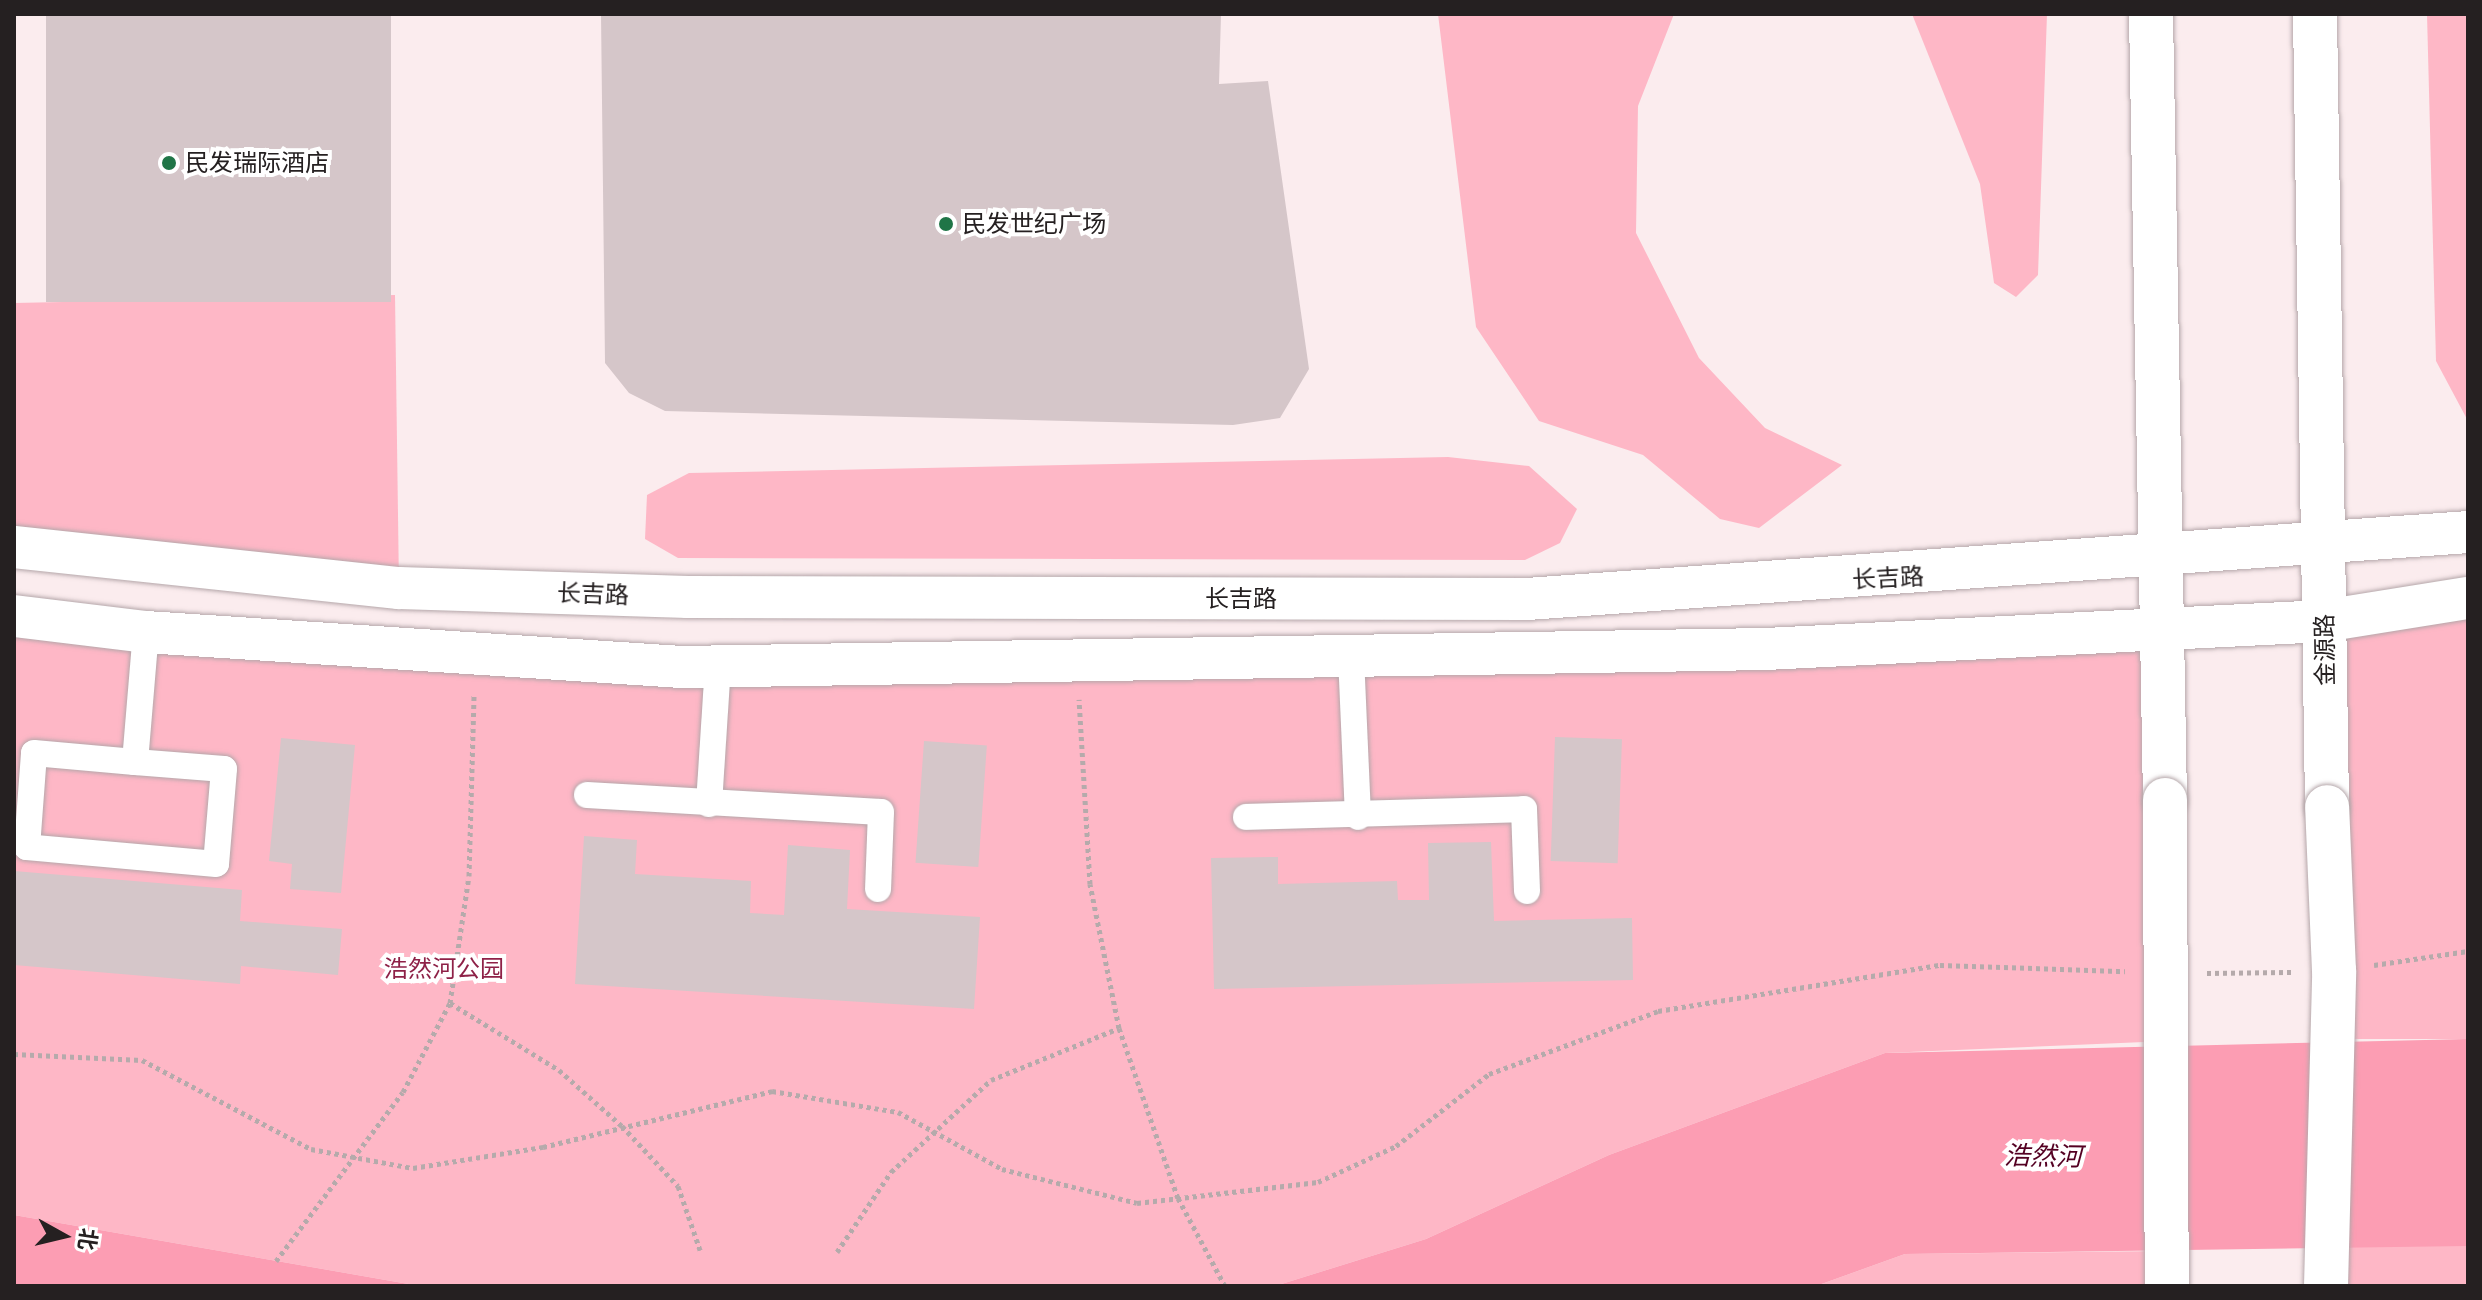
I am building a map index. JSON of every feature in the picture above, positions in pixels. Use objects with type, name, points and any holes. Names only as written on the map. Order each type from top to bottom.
[{"type":"main road","points":[[2151,14],[2168,973],[2167,1286]]},
{"type":"main road","name":"金源路","points":[[2315,14],[2327,807],[2334,971],[2326,1286]]},
{"type":"street","name":"长吉路","points":[[14,547],[399,588],[894,599],[1527,599],[2468,532]]},
{"type":"street","points":[[14,616],[146,632],[718,666],[1766,649],[2324,621],[2468,598]]},
{"type":"street","points":[[135,762],[146,632]]},
{"type":"street","points":[[1351,656],[1358,817]]},
{"type":"street","points":[[709,804],[718,666]]},
{"type":"street","points":[[34,753],[135,762],[224,769],[216,864],[27,847],[34,753]]},
{"type":"street","points":[[587,795],[881,812],[878,889]]},
{"type":"street","points":[[1246,817],[1358,817],[1524,809],[1527,891]]},
{"type":"path","points":[[276,1261],[358,1158],[450,1003],[469,876],[476,653]]},
{"type":"path","points":[[1079,661],[1078,770],[1119,1028],[1178,1198],[1225,1286]]},
{"type":"path","points":[[14,1054],[142,1060],[311,1149],[413,1168],[622,1126],[772,1091],[898,1112],[1002,1169],[1137,1203],[1318,1182],[1396,1146],[1489,1074],[1658,1011],[1940,965],[2168,973],[2334,971],[2468,951]]},
{"type":"path","points":[[450,1003],[559,1070],[622,1126],[678,1186],[700,1250]]},
{"type":"path","points":[[837,1252],[891,1172],[991,1080],[1119,1028]]},
{"type":"green space","points":[[1438,14],[1674,14],[1638,106],[1636,233],[1699,358],[1765,428],[1842,465],[1759,528],[1720,519],[1643,455],[1539,421],[1476,327]]},
{"type":"green space","points":[[1912,14],[2047,14],[2038,275],[2016,297],[1994,283],[1980,184]]},
{"type":"green space","points":[[2427,14],[2468,14],[2468,421],[2436,361]]},
{"type":"green space","points":[[395,295],[399,588],[14,547],[14,303]]},
{"type":"green space","points":[[1448,457],[1529,466],[1577,509],[1560,543],[1525,560],[678,558],[645,539],[647,495],[689,473]]},
{"type":"green space","points":[[2322,598],[2468,598],[2468,1039],[2322,1039]]},
{"type":"green space","name":"浩然河公园","points":[[14,616],[681,667],[2162,629],[2168,1041],[1885,1053],[1609,1155],[1426,1239],[1275,1286],[420,1286],[14,1215]]},
{"type":"green space","points":[[2327,1246],[2468,1246],[2468,1286],[2327,1286]]},
{"type":"green space","points":[[2167,1251],[2167,1286],[1816,1286],[1905,1254]]},
{"type":"water","name":"浩然河","points":[[2468,1039],[2468,1246],[1905,1254],[1816,1286],[1275,1286],[1426,1239],[1609,1155],[1885,1053]]},
{"type":"water","points":[[14,1215],[420,1286],[14,1286]]},
{"type":"building","points":[[46,14],[391,14],[391,302],[46,302]]},
{"type":"building","name":"民发世纪广场","points":[[601,14],[1221,14],[1219,84],[1268,81],[1309,369],[1280,418],[1233,425],[665,411],[629,393],[605,363]]},
{"type":"building","points":[[1555,737],[1622,739],[1618,863],[1551,861]]},
{"type":"building","points":[[281,738],[355,745],[341,893],[290,889],[292,864],[269,861]]},
{"type":"building","points":[[924,741],[987,745],[978,867],[915,863]]},
{"type":"building","points":[[584,836],[637,840],[635,874],[751,881],[750,913],[784,915],[788,845],[850,850],[847,909],[980,917],[974,1009],[575,984]]},
{"type":"building","points":[[1491,842],[1494,921],[1632,918],[1633,980],[1214,989],[1211,858],[1278,857],[1278,884],[1397,881],[1398,900],[1429,900],[1428,843]]},
{"type":"building","points":[[14,871],[242,890],[240,921],[342,929],[338,975],[241,966],[240,984],[14,965]]},
{"type":"place","name":"民发瑞际酒店","points":[[169,163]]},
{"type":"place","name":"民发世纪广场","points":[[946,224]]}]
